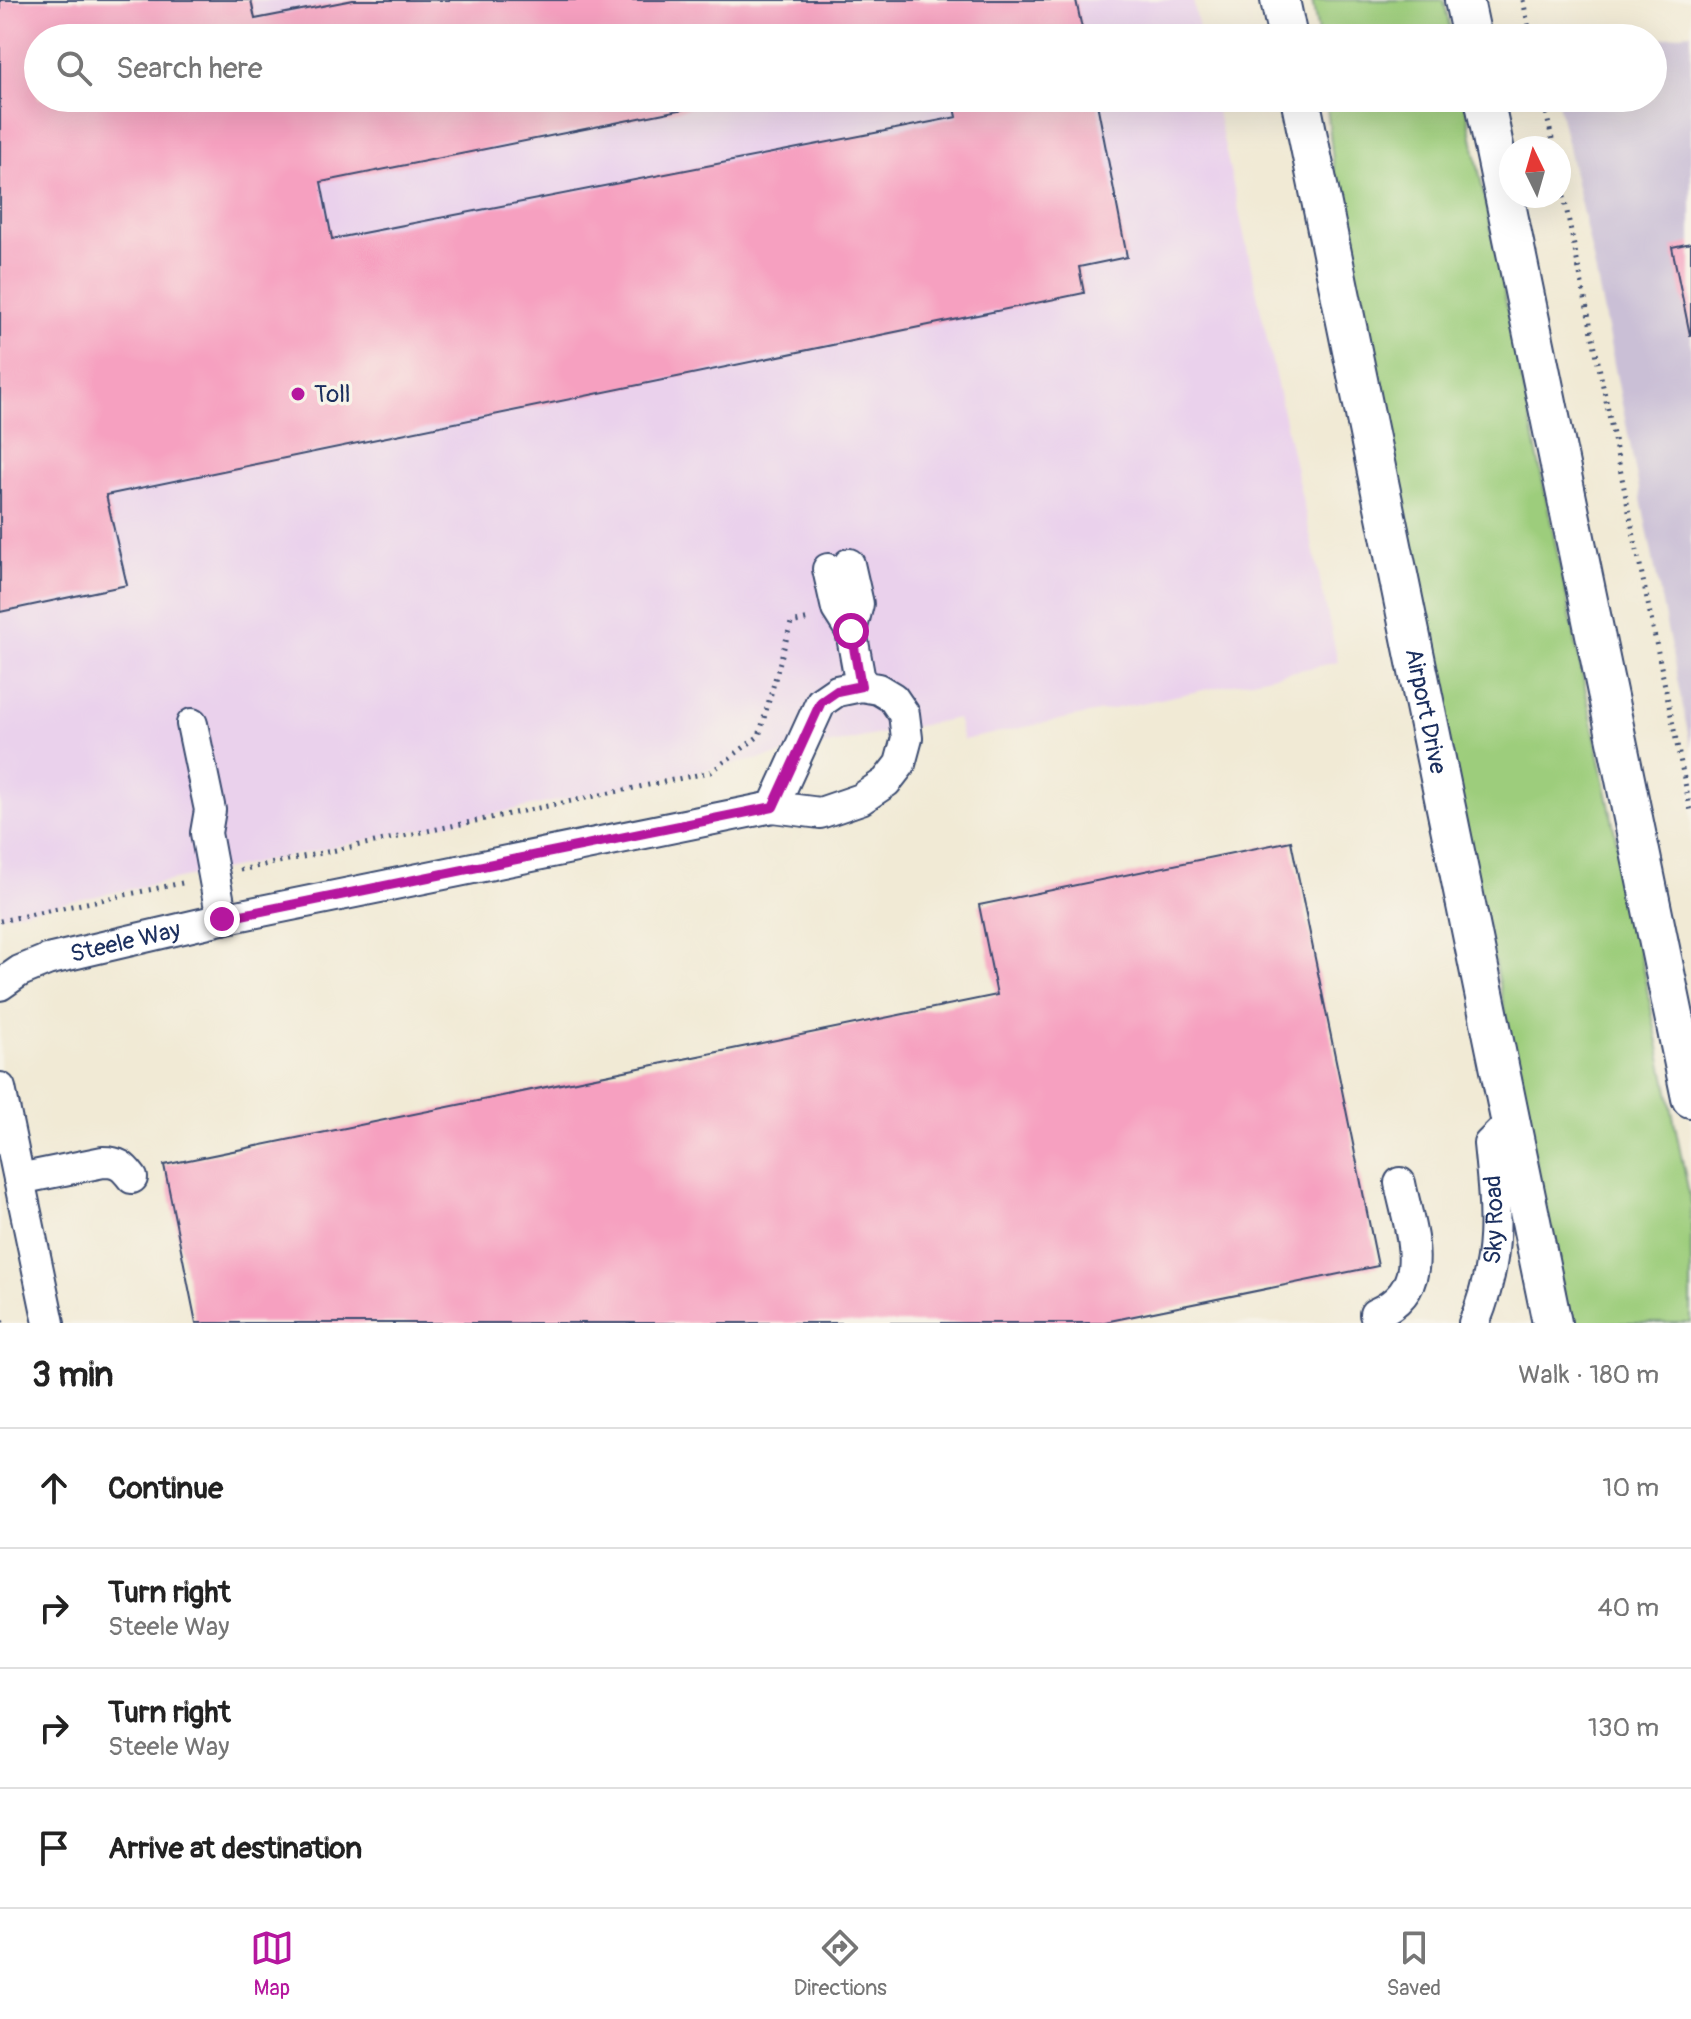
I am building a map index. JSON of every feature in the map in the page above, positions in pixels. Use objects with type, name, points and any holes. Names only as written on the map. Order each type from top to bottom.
[{"type":"main road","points":[[1280,0],[1285,24]]},
{"type":"main road","points":[[1464,0],[1469,24]]},
{"type":"main road","name":"Airport Drive","points":[[1303,112],[1552,1323]]},
{"type":"main road","points":[[1487,112],[1691,1098]]},
{"type":"street","points":[[773,807],[821,702],[837,691],[861,686],[845,622],[858,604],[839,567]]},
{"type":"street","name":"Steele Way","points":[[0,985],[20,971],[47,960],[234,917],[773,807],[820,813],[861,799],[886,782],[900,764],[907,738],[904,714],[893,698],[878,689],[861,686]]},
{"type":"street","points":[[192,724],[210,810],[206,833],[223,874],[234,917]]},
{"type":"street","points":[[0,1088],[49,1323]]},
{"type":"street","name":"Sky Road","points":[[1474,1323],[1486,1294],[1494,1255],[1496,1214],[1489,1144],[1510,1123]]},
{"type":"street","points":[[19,1179],[103,1162],[114,1162],[124,1167],[132,1178]]},
{"type":"street","points":[[1375,1314],[1392,1307],[1404,1295],[1411,1281],[1414,1251],[1400,1183]]},
{"type":"path","points":[[1523,0],[1528,24]]},
{"type":"path","points":[[1546,112],[1551,136]]},
{"type":"path","points":[[1566,208],[1691,812]]},
{"type":"path","points":[[0,921],[711,772],[759,736],[791,623],[845,622]]},
{"type":"path","points":[[0,1313],[2,1323]]},
{"type":"shaded area","name":"Toll","points":[[0,0],[1193,0],[1198,24],[24,24],[24,112],[1217,112],[1338,662],[963,740],[957,718],[0,916]]},
{"type":"shaded area","points":[[1691,32],[1691,748],[1571,160],[1571,136],[1566,136],[1560,112],[1667,112],[1667,37]]},
{"type":"green space","points":[[1312,0],[1444,0],[1449,24],[1316,24]]},
{"type":"green space","points":[[1328,112],[1467,112],[1691,1203],[1691,1323],[1569,1323],[1338,206]]},
{"type":"building","name":"Toll","points":[[0,0],[251,0],[255,19],[353,0],[1076,0],[1081,24],[24,24],[24,112],[669,112],[321,182],[332,239],[957,117],[956,112],[1099,112],[1127,257],[1079,267],[1084,293],[106,495],[127,585],[0,612]]},
{"type":"building","points":[[1691,243],[1691,335],[1690,335],[1672,247]]},
{"type":"building","points":[[1291,841],[1378,1266],[1100,1323],[196,1323],[164,1165],[997,995],[979,905]]},
{"type":"place","name":"Toll","points":[[298,394]]},
{"type":"route","points":[[222,919],[773,807],[821,702],[837,691],[861,686],[851,631]]}]
